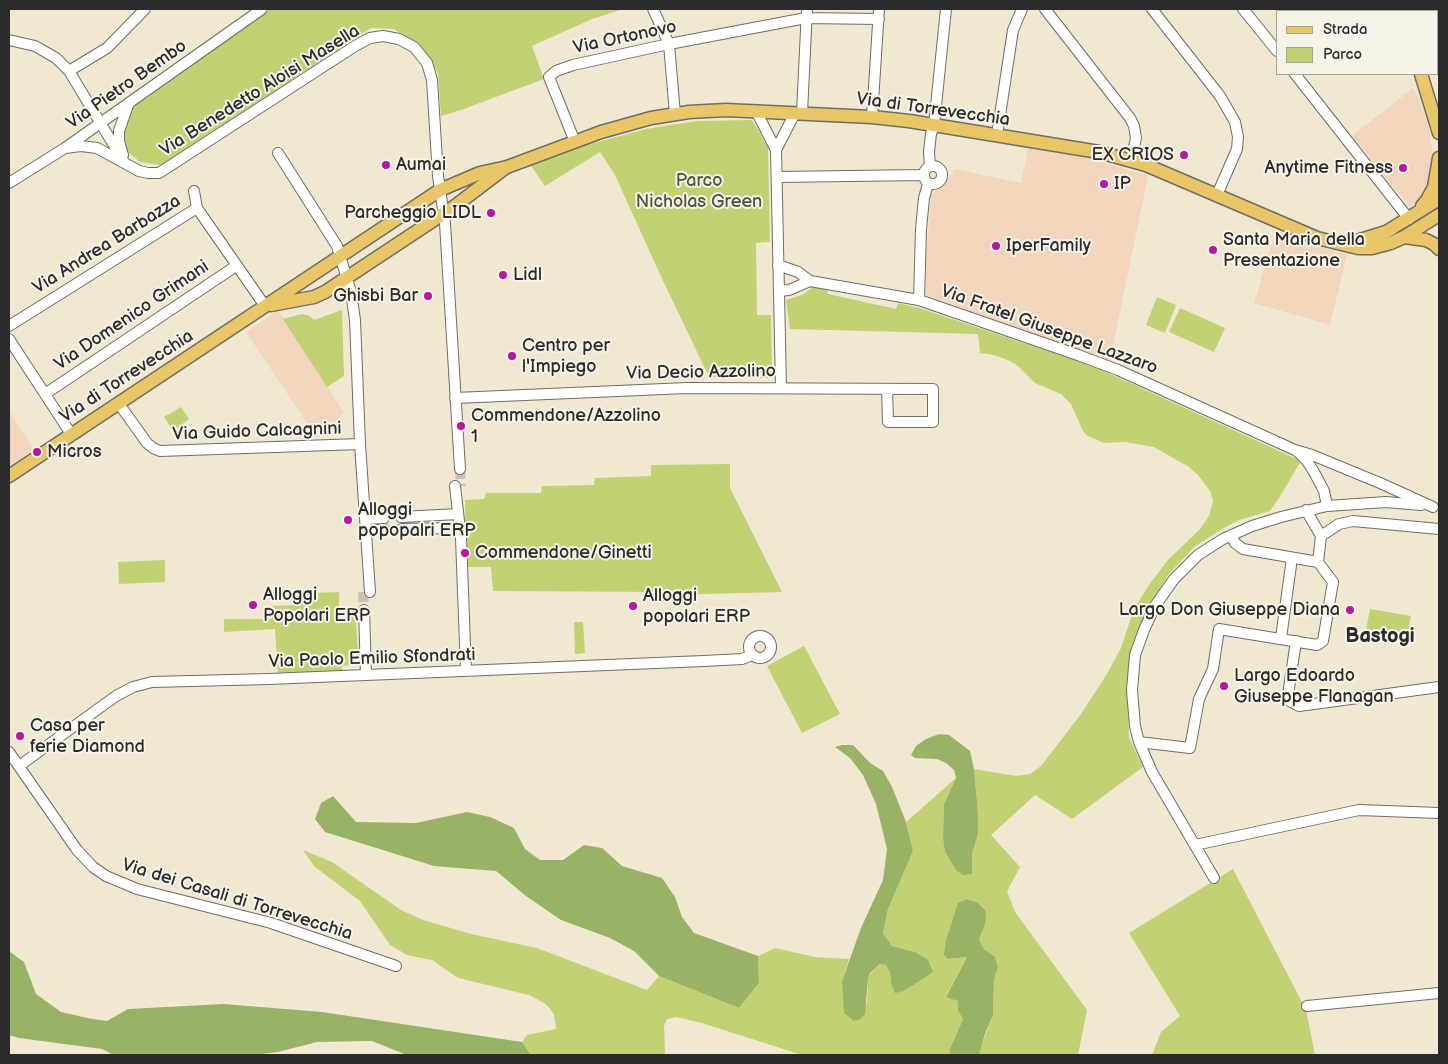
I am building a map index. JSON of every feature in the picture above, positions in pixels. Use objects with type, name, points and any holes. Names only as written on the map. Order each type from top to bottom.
[{"type":"main road","points":[[1422,75],[1439,133]]},
{"type":"main road","points":[[1430,75],[1439,102]]},
{"type":"main road","name":"Via di Torrevecchia","points":[[9,476],[440,190],[480,173],[507,167],[626,124],[675,114],[714,110],[872,117],[934,125],[1090,151],[1131,160],[1317,238],[1358,248],[1372,248],[1385,245],[1439,215]]},
{"type":"main road","points":[[1409,218],[1424,204],[1432,192],[1437,178],[1439,158]]},
{"type":"main road","name":"Via di Torrevecchia","points":[[265,306],[317,296],[474,193],[507,167]]},
{"type":"main road","points":[[1344,245],[1382,234],[1439,199]]},
{"type":"main road","points":[[1404,236],[1426,240],[1439,249]]},
{"type":"street","points":[[69,71],[107,48],[145,9]]},
{"type":"street","name":"Via Pietro Bembo","points":[[9,183],[128,105],[262,9]]},
{"type":"street","points":[[653,9],[669,44],[675,114]]},
{"type":"street","points":[[930,166],[929,152],[934,125],[946,9]]},
{"type":"street","points":[[997,136],[1013,30],[1022,9]]},
{"type":"street","points":[[1045,9],[1130,118],[1136,136],[1131,160]]},
{"type":"street","points":[[1152,9],[1220,96],[1235,122],[1237,149],[1217,195]]},
{"type":"street","points":[[1243,9],[1276,50]]},
{"type":"street","points":[[776,150],[799,113],[807,13]]},
{"type":"street","name":"Via Ortonovo","points":[[575,142],[549,77],[556,71],[573,65],[807,13],[879,14]]},
{"type":"street","points":[[872,117],[879,14]]},
{"type":"street","name":"Via Benedetto Aloisi Masella","points":[[65,148],[91,147],[104,152],[133,169],[145,173],[156,173],[165,170],[355,46],[370,38],[388,37],[399,39],[414,47],[425,59],[429,68],[432,80],[440,190]]},
{"type":"street","points":[[9,40],[35,46],[56,58],[69,71],[125,163]]},
{"type":"street","points":[[1296,75],[1409,218]]},
{"type":"street","points":[[125,163],[119,136],[122,120],[128,105]]},
{"type":"street","points":[[756,111],[776,150],[781,388]]},
{"type":"street","points":[[278,153],[335,244],[347,278],[355,320],[360,444],[368,541],[367,592]]},
{"type":"street","points":[[777,178],[926,179],[936,184],[942,178],[939,168],[930,166]]},
{"type":"street","points":[[919,300],[925,170],[930,166]]},
{"type":"street","points":[[440,190],[444,213],[455,398],[457,405],[457,470]]},
{"type":"street","points":[[194,191],[198,208],[265,306]]},
{"type":"street","name":"Via Andrea Barbazza","points":[[9,326],[198,208]]},
{"type":"street","points":[[778,265],[798,272],[810,281],[789,290],[779,291]]},
{"type":"street","name":"Via Domenico Grimani","points":[[45,394],[236,266]]},
{"type":"street","name":"Via Fratel Giuseppe Lazzaro","points":[[810,281],[919,300],[1101,363],[1295,450],[1380,482],[1436,507]]},
{"type":"street","points":[[9,339],[71,434]]},
{"type":"street","name":"Via Decio Azzolino","points":[[455,398],[687,388],[933,389],[933,422],[888,422],[887,389]]},
{"type":"street","name":"Via Guido Calcagnini","points":[[119,404],[147,443],[160,451],[360,444]]},
{"type":"street","name":"Via Fratel Giuseppe Lazzaro","points":[[1295,450],[1307,461],[1314,472],[1324,491],[1327,506]]},
{"type":"street","points":[[458,486],[466,671]]},
{"type":"street","points":[[1214,878],[1152,772],[1139,742],[1133,710],[1132,679],[1137,648],[1160,597],[1180,572],[1203,551],[1231,535],[1266,521],[1327,506],[1386,502],[1436,507]]},
{"type":"street","points":[[1139,742],[1190,748],[1198,699],[1213,668],[1219,629],[1317,645],[1323,641],[1332,582],[1318,562],[1321,536],[1306,510]]},
{"type":"street","points":[[401,517],[458,514]]},
{"type":"street","points":[[365,519],[384,518]]},
{"type":"street","points":[[1321,536],[1339,524],[1353,521],[1439,529]]},
{"type":"street","points":[[402,529],[459,528]]},
{"type":"street","points":[[366,530],[385,530]]},
{"type":"street","points":[[1231,535],[1235,543],[1242,549],[1318,562]]},
{"type":"street","points":[[1281,638],[1292,558]]},
{"type":"street","points":[[367,610],[369,674]]},
{"type":"street","points":[[1296,641],[1288,695],[1291,702],[1299,706],[1439,687]]},
{"type":"street","name":"Via Paolo Emilio Sfondrati","points":[[19,766],[116,696],[133,687],[152,682],[704,661],[742,659],[752,655]]},
{"type":"street","name":"Via dei Casali di Torrevecchia","points":[[9,752],[77,850],[93,867],[106,876],[137,889],[271,923],[396,966]]},
{"type":"street","points":[[1195,845],[1358,810],[1439,812]]},
{"type":"street","points":[[1307,1006],[1439,993]]},
{"type":"shaded area","points":[[1413,88],[1420,101],[1429,128],[1433,154],[1429,182],[1420,200],[1410,207],[1352,136]]},
{"type":"shaded area","points":[[1029,146],[1096,160],[1148,176],[1110,361],[926,295],[925,272],[931,196],[955,169],[1021,183]]},
{"type":"shaded area","points":[[1275,233],[1347,255],[1330,325],[1254,303]]},
{"type":"shaded area","points":[[278,310],[344,413],[317,438],[246,332]]},
{"type":"shaded area","points":[[9,411],[34,449],[9,466]]},
{"type":"green space","points":[[270,9],[623,9],[592,19],[532,46],[544,79],[441,116],[438,74],[430,58],[394,29],[371,28],[161,165],[140,162],[128,152],[122,143],[122,134],[131,105]]},
{"type":"green space","name":"Parco Nicholas Green","points":[[752,120],[768,147],[770,242],[756,243],[757,315],[771,315],[772,378],[709,377],[615,175],[600,152],[545,186],[531,166],[549,155],[646,129],[697,121]]},
{"type":"green space","points":[[815,286],[826,288],[828,294],[896,309],[898,303],[919,308],[1093,366],[1301,461],[1270,511],[1239,520],[1194,547],[1169,574],[1150,604],[1136,638],[1132,658],[1128,706],[1129,738],[1143,767],[1072,819],[1035,795],[991,835],[1020,867],[1007,891],[1015,912],[1087,1010],[1078,1055],[978,1055],[993,1015],[994,980],[998,967],[995,957],[984,949],[979,940],[982,933],[985,910],[977,902],[967,899],[958,904],[946,940],[948,959],[967,957],[946,996],[959,1001],[958,1011],[963,1019],[949,1051],[952,1055],[802,1055],[702,1023],[676,1017],[667,1019],[664,1026],[665,1055],[531,1055],[522,1042],[527,1035],[556,1029],[554,1014],[546,1004],[529,995],[458,978],[432,960],[407,955],[390,945],[360,901],[314,866],[303,850],[332,862],[401,910],[423,920],[471,934],[537,948],[647,990],[659,976],[739,1008],[759,983],[758,956],[775,948],[815,957],[849,959],[842,981],[867,1005],[868,979],[870,974],[880,964],[886,965],[890,973],[891,983],[905,991],[912,985],[915,952],[892,946],[883,933],[888,909],[913,851],[906,822],[956,778],[944,804],[943,839],[945,852],[971,874],[972,854],[978,834],[974,769],[1016,776],[1030,774],[1041,766],[1081,714],[1107,674],[1121,648],[1134,609],[1149,585],[1167,561],[1200,529],[1209,516],[1213,501],[1210,491],[1198,475],[1189,467],[1154,447],[1125,442],[1104,443],[1086,435],[1071,404],[1061,394],[1035,383],[1018,366],[1010,361],[994,355],[980,353],[978,334],[790,329],[786,300],[802,295]]},
{"type":"green space","points":[[1157,297],[1176,305],[1165,333],[1146,325]]},
{"type":"green space","points":[[1180,308],[1225,328],[1214,352],[1169,332]]},
{"type":"green space","points":[[342,310],[344,376],[327,387],[283,319],[302,314],[310,316],[314,320]]},
{"type":"green space","points":[[181,407],[189,419],[173,431],[164,417]]},
{"type":"green space","points":[[730,464],[730,488],[782,592],[667,595],[666,592],[493,591],[491,567],[466,567],[465,500],[484,499],[486,493],[541,493],[542,486],[594,485],[595,478],[651,476],[651,465]]},
{"type":"green space","points":[[165,560],[165,582],[119,584],[118,562]]},
{"type":"green space","points":[[339,592],[339,610],[355,610],[359,664],[342,666],[342,672],[278,675],[275,629],[224,632],[224,619],[272,619],[272,606],[293,605],[294,600],[313,599],[314,593]]},
{"type":"green space","points":[[1370,609],[1411,616],[1407,636],[1366,630]]},
{"type":"green space","points":[[574,622],[583,622],[585,653],[575,654]]},
{"type":"green space","points":[[804,646],[840,714],[802,733],[767,666]]},
{"type":"green space","points":[[939,734],[949,735],[970,751],[974,769],[978,812],[978,834],[972,854],[972,874],[963,875],[956,870],[945,852],[943,839],[944,804],[956,778],[954,770],[946,763],[937,759],[915,758],[911,755],[916,746],[926,739]]},
{"type":"green space","points":[[853,745],[870,763],[883,771],[892,787],[906,822],[913,851],[888,909],[883,933],[892,946],[915,952],[928,960],[933,972],[904,991],[895,993],[886,965],[880,964],[870,973],[868,979],[865,1014],[860,1019],[854,1021],[844,1013],[842,981],[861,928],[883,880],[887,849],[876,804],[863,775],[850,758],[835,747]]},
{"type":"green space","points":[[333,796],[356,822],[416,823],[467,812],[490,817],[514,828],[525,849],[540,860],[563,860],[584,845],[602,848],[622,866],[662,878],[675,897],[682,917],[694,933],[758,956],[759,983],[739,1008],[659,976],[634,951],[610,938],[561,920],[526,896],[496,871],[434,866],[325,832],[315,819],[321,803]]},
{"type":"green space","points":[[1233,869],[1306,1010],[1315,1055],[1152,1055],[1161,1032],[1180,1016],[1129,933]]},
{"type":"green space","points":[[967,899],[977,902],[985,910],[985,924],[979,940],[984,949],[995,957],[998,967],[994,980],[993,1015],[979,1055],[952,1055],[949,1051],[963,1019],[958,1011],[958,1001],[946,997],[967,957],[948,959],[944,955],[946,940],[958,903]]},
{"type":"green space","points":[[9,951],[24,962],[36,994],[61,1012],[92,1019],[107,1021],[128,1009],[224,1004],[322,1012],[522,1042],[531,1055],[407,1055],[372,1041],[317,1042],[278,1052],[253,1055],[114,1055],[102,1049],[19,1038],[9,1035]]},
{"type":"tunnel","points":[[460,469],[461,486]]},
{"type":"tunnel","points":[[363,592],[364,610]]},
{"type":"place","name":"EX CRIOS","points":[[1184,155]]},
{"type":"place","name":"Aumai","points":[[386,165]]},
{"type":"place","name":"Anytime Fitness","points":[[1403,168]]},
{"type":"place","name":"IP","points":[[1104,184]]},
{"type":"place","name":"Parcheggio LIDL","points":[[491,213]]},
{"type":"place","name":"IperFamily","points":[[996,246]]},
{"type":"place","name":"Santa Maria della Presentazione","points":[[1213,250]]},
{"type":"place","name":"Lidl","points":[[503,275]]},
{"type":"place","name":"Ghisbi Bar","points":[[428,296]]},
{"type":"place","name":"Centro per l'Impiego","points":[[512,356]]},
{"type":"place","name":"Commendone/Azzolino 1","points":[[461,426]]},
{"type":"place","name":"Micros","points":[[37,452]]},
{"type":"place","name":"Alloggi popopalri ERP","points":[[348,520]]},
{"type":"place","name":"Commendone/Ginetti","points":[[465,553]]},
{"type":"place","name":"Alloggi Popolari ERP","points":[[253,605]]},
{"type":"place","name":"Alloggi popolari ERP","points":[[633,606]]},
{"type":"place","name":"Largo Don Giuseppe Diana","points":[[1350,610]]},
{"type":"place","name":"Largo Edoardo Giuseppe Flanagan","points":[[1224,686]]},
{"type":"place","name":"Casa per ferie Diamond","points":[[20,736]]},
{"type":"district","name":"Bastogi","points":[[1380,637]]}]
